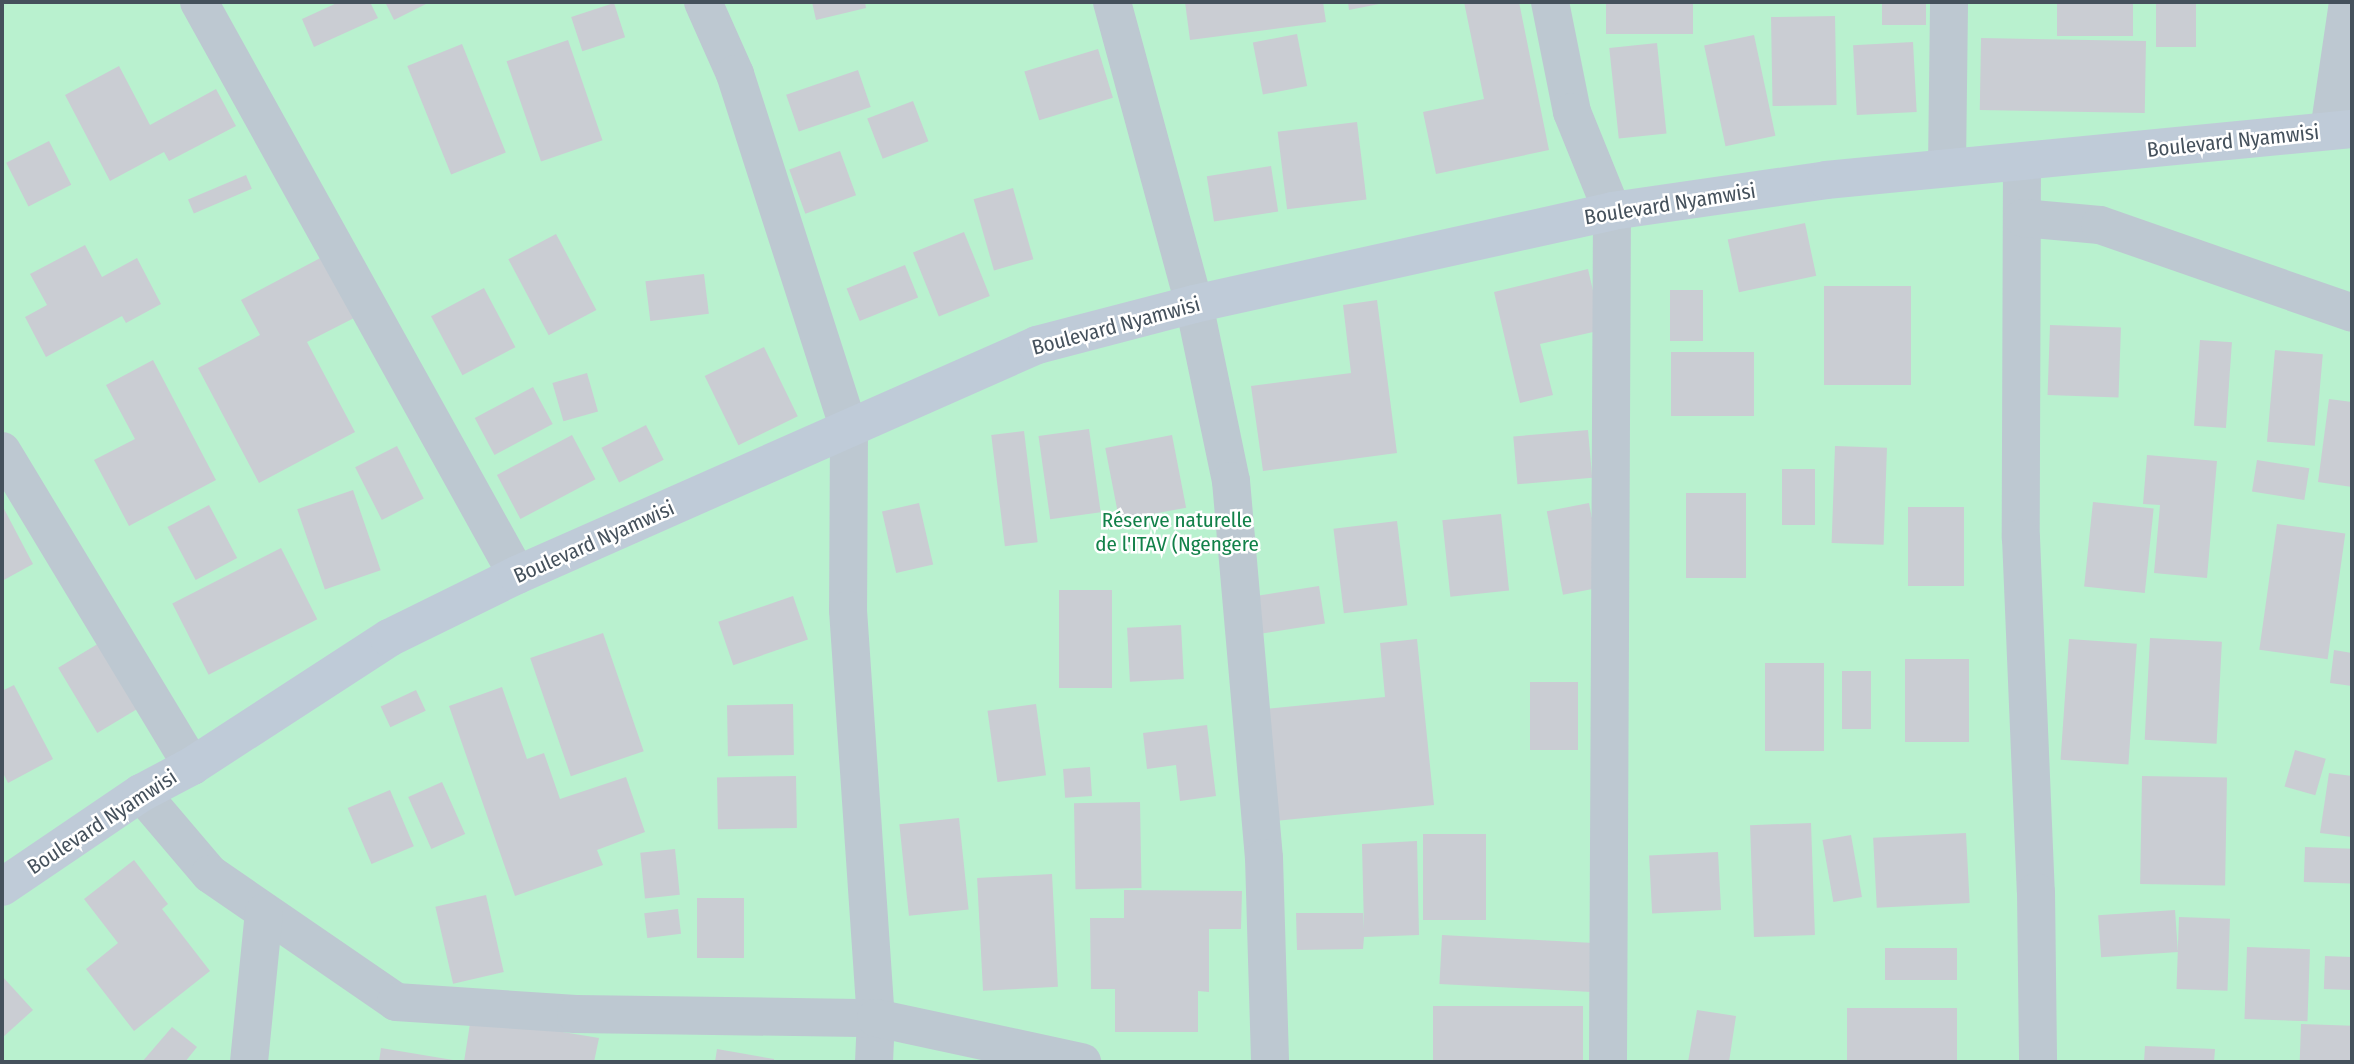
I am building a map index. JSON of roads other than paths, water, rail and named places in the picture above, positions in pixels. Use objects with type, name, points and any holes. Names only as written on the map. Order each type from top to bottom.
[{"type":"main road","name":"Boulevard Nyamwisi","points":[[2,887],[141,793],[192,766],[388,638],[517,575],[1037,345],[1194,303],[1612,211],[1826,180],[2341,130]]},
{"type":"street","points":[[199,2],[517,575]]},
{"type":"street","points":[[703,2],[735,74],[849,430],[848,610],[876,1017],[874,1062]]},
{"type":"street","points":[[1112,2],[1194,303],[1231,481],[1264,858],[1270,1062]]},
{"type":"street","points":[[1550,2],[1572,112],[1612,211],[1608,1062]]},
{"type":"street","points":[[1947,168],[1949,2]]},
{"type":"street","points":[[2341,130],[2348,2]]},
{"type":"street","points":[[2022,162],[2021,538],[2036,892],[2038,1062]]},
{"type":"street","points":[[2023,218],[2100,225],[2352,313]]},
{"type":"street","points":[[2,451],[192,766]]},
{"type":"street","points":[[141,793],[210,874],[396,1002],[576,1014],[876,1017],[1082,1062]]},
{"type":"street","points":[[249,1062],[264,913]]},
{"type":"park label","name":"Réserve naturelle de l'ITAV (Ngengere","points":[[1177,532]]}]
